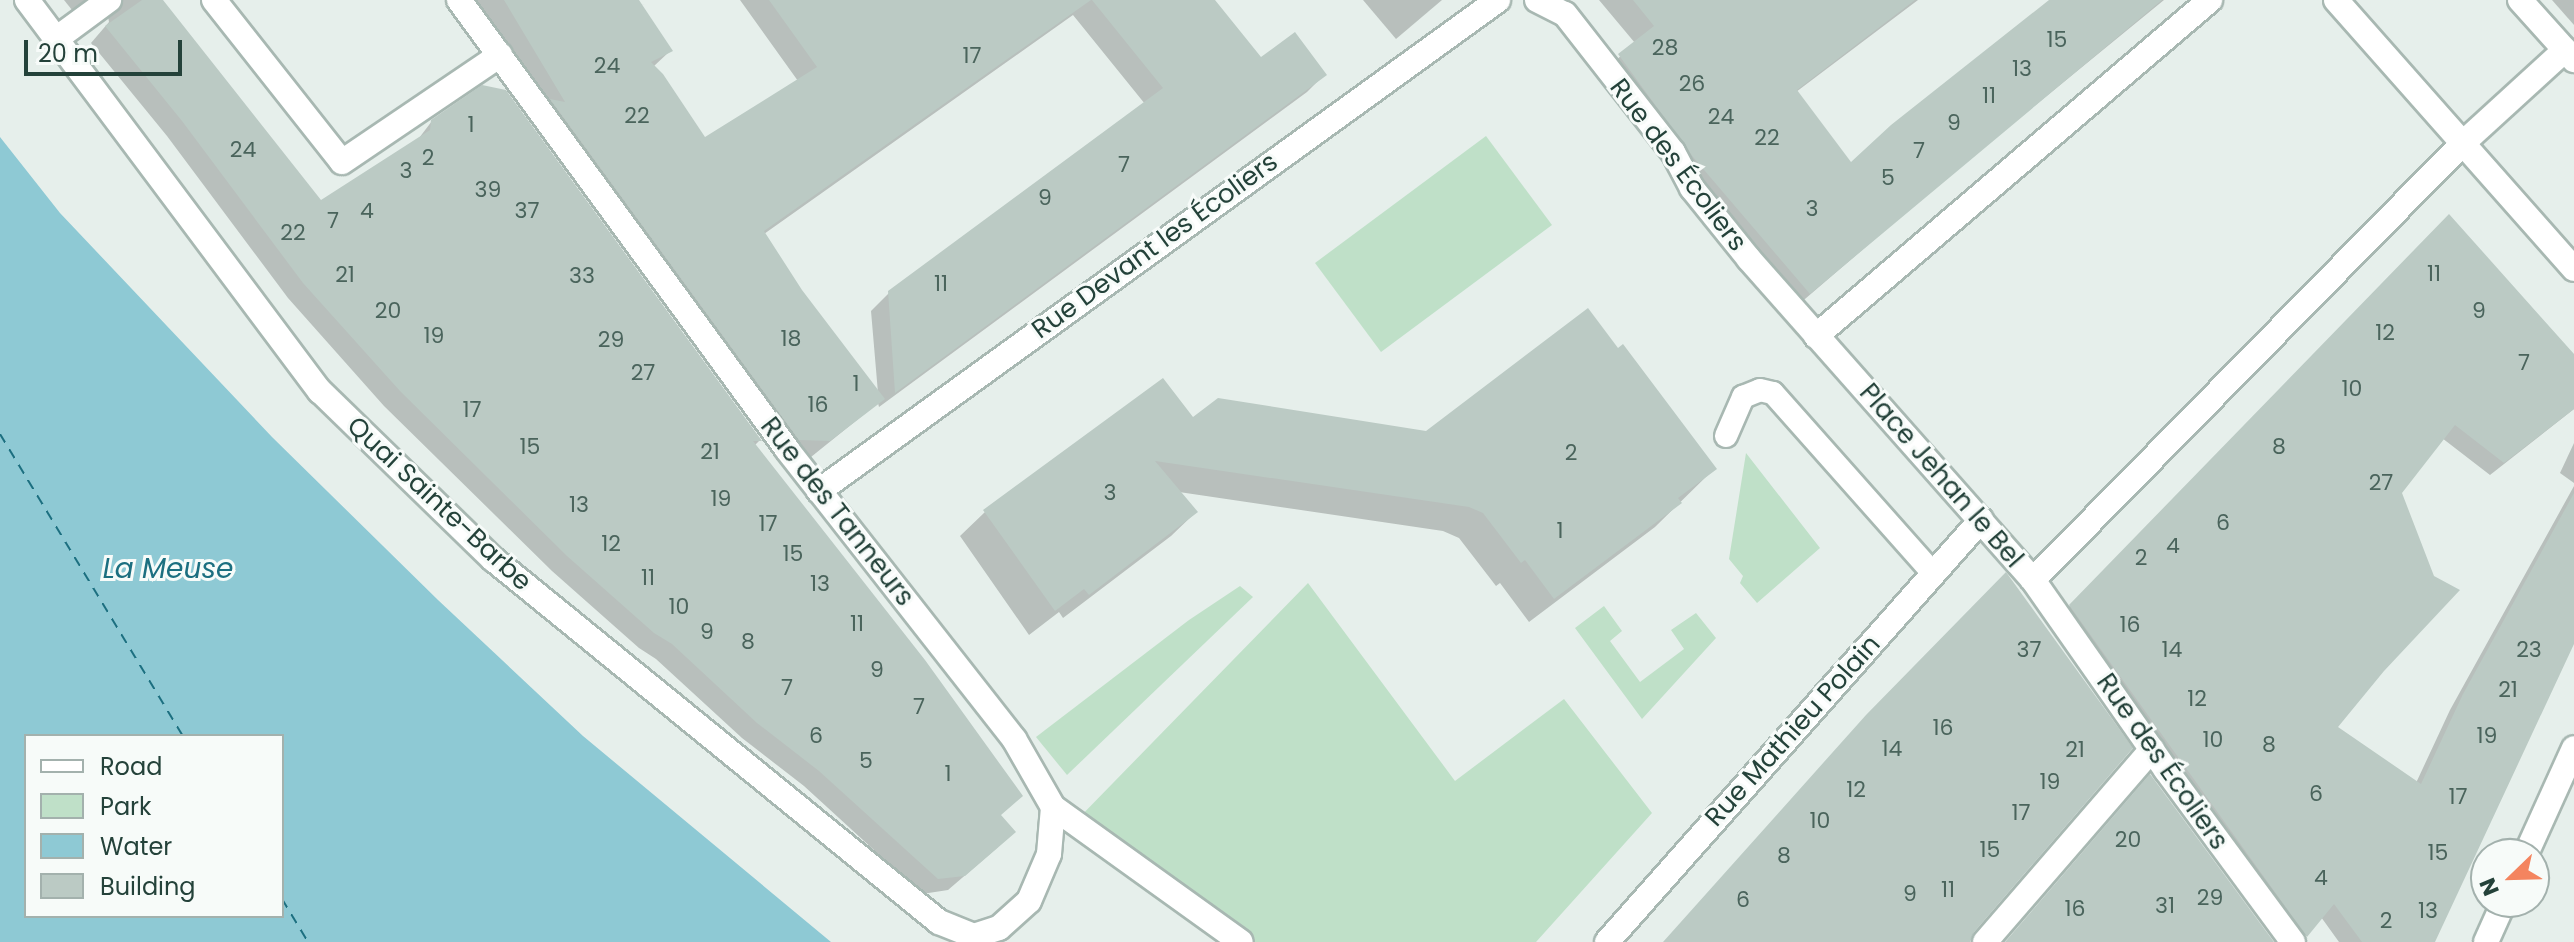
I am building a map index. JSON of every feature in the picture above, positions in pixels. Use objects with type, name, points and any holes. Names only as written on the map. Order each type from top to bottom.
[{"type":"street","name":"Quai Sainte-Barbe","points":[[27,0],[320,391],[493,559],[939,922],[974,936],[999,928],[1029,901],[1049,854],[1053,807]]},
{"type":"street","points":[[56,39],[109,0]]},
{"type":"street","points":[[214,0],[342,162],[500,55]]},
{"type":"street","name":"Rue des Tanneurs","points":[[459,0],[819,491],[1014,739],[1053,807]]},
{"type":"street","name":"Rue Devant les Écoliers","points":[[819,491],[1495,0]]},
{"type":"street","name":"Rue des Écoliers","points":[[1537,0],[1565,14],[1673,152],[1692,188],[1816,336]]},
{"type":"street","points":[[1816,336],[2210,0]]},
{"type":"street","points":[[2336,0],[2574,269]]},
{"type":"street","points":[[2520,0],[2570,55]]},
{"type":"street","name":"Place Jehan le Bel","points":[[1816,336],[2033,580],[2463,143],[2570,55]]},
{"type":"street","name":"Rue Mathieu Polain","points":[[1607,942],[1981,520]]},
{"type":"street","name":"Rue des Écoliers","points":[[2033,580],[2293,942]]},
{"type":"street","points":[[2533,838],[2574,748]]},
{"type":"street","points":[[1985,942],[2152,749]]},
{"type":"street","points":[[1053,807],[1241,942]]},
{"type":"street","points":[[2486,942],[2497,918]]},
{"type":"lane","points":[[1726,436],[1743,397],[1760,390],[1773,393],[1933,573]]},
{"type":"green space","points":[[1486,136],[1552,225],[1381,352],[1315,263]]},
{"type":"green space","points":[[1746,453],[1820,548],[1757,603],[1740,583],[1743,576],[1729,559]]},
{"type":"green space","points":[[1308,583],[1455,781],[1564,699],[1652,813],[1536,942],[1241,942],[1074,823]]},
{"type":"green space","points":[[1240,586],[1253,597],[1067,775],[1036,737],[1189,620]]},
{"type":"green space","points":[[1604,606],[1622,631],[1610,641],[1640,682],[1684,649],[1671,630],[1696,613],[1716,638],[1642,719],[1575,628]]},
{"type":"water","name":"La Meuse","points":[[0,137],[60,213],[272,437],[438,600],[583,736],[831,942],[0,942]]},
{"type":"building","points":[[142,0],[163,0],[321,200],[430,130],[431,120],[482,85],[506,90],[762,441],[753,441],[925,660],[1023,796],[1001,815],[1016,832],[965,876],[938,879],[819,771],[757,723],[672,644],[654,633],[567,556],[400,391],[303,283],[182,121],[105,26]]},
{"type":"building","points":[[504,0],[639,0],[673,51],[651,62],[663,74],[705,137],[817,67],[769,0],[1091,0],[764,231],[802,290],[885,399],[830,441],[799,440],[550,99],[565,102]]},
{"type":"building","points":[[1092,0],[1215,0],[1261,57],[1295,32],[1327,75],[895,393],[888,291],[1163,88]]},
{"type":"building","points":[[1633,0],[1915,0],[1797,90],[1851,162],[1891,125],[2049,0],[2162,0],[1810,294],[1693,157],[1618,54],[1654,26]]},
{"type":"building","points":[[2449,214],[2574,354],[2574,409],[2504,463],[2455,425],[2402,493],[2434,576],[2460,590],[2384,671],[2338,727],[2421,784],[2463,694],[2574,493],[2574,644],[2484,838],[2470,838],[2470,867],[2435,942],[2362,942],[2334,904],[2307,937],[2069,605]]},
{"type":"building","points":[[1588,308],[1618,348],[1623,344],[1717,469],[1678,498],[1682,503],[1554,599],[1525,560],[1521,563],[1483,513],[1469,507],[1155,461],[1198,512],[1089,595],[1084,589],[1055,611],[983,510],[1163,378],[1193,417],[1218,398],[1426,431]]},
{"type":"building","points":[[2006,572],[2133,748],[1974,932],[1970,942],[1663,942],[1866,715]]},
{"type":"building","points":[[2150,774],[2274,942],[2005,942]]},
{"type":"ferry route","points":[[0,434],[182,734]]},
{"type":"ferry route","points":[[284,902],[308,942]]}]
